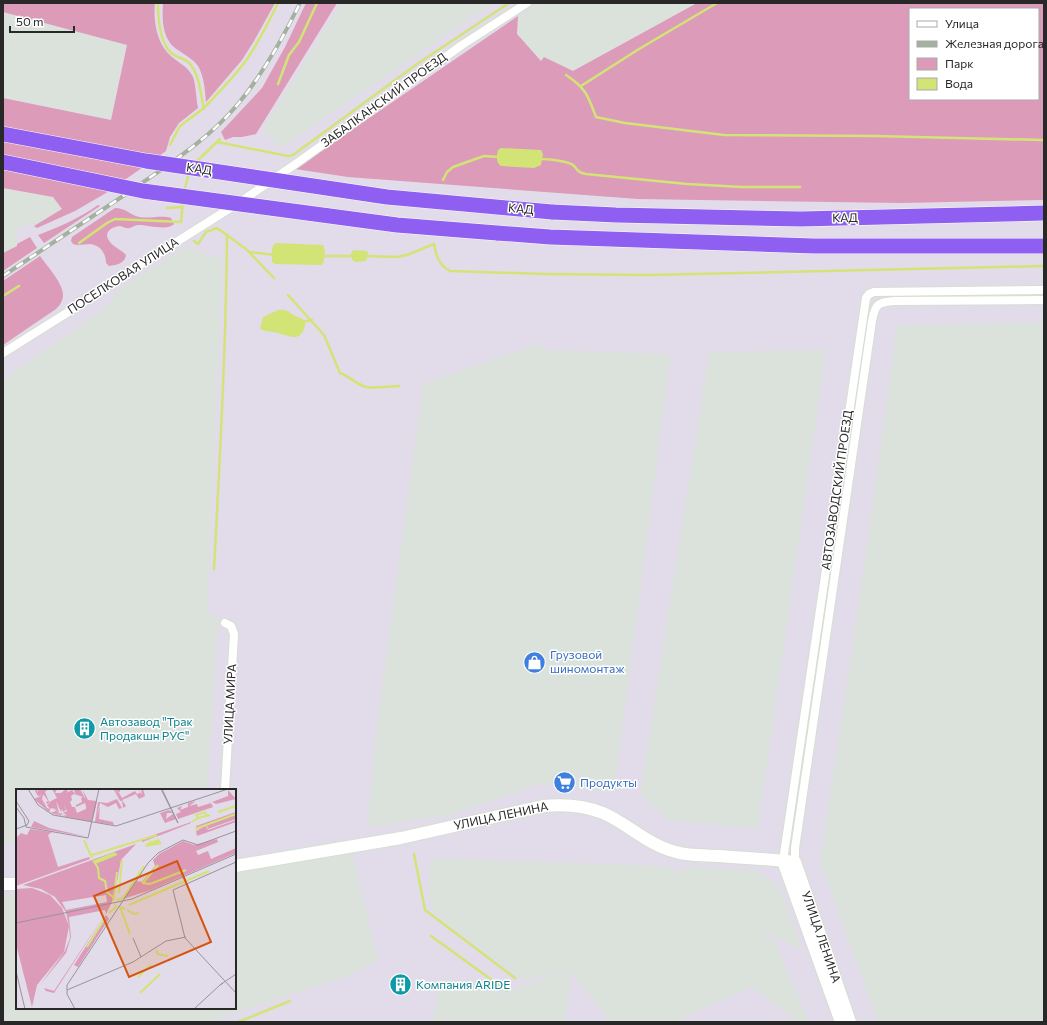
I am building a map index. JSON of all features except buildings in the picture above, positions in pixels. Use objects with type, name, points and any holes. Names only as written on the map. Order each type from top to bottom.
[{"type":"highway","name":"КАД","points":[[3,134],[146,161],[387,196],[552,212],[616,215],[801,219],[1044,213]]},
{"type":"highway","points":[[3,162],[143,191],[397,225],[550,238],[814,246],[1044,246]]},
{"type":"street","name":"ЗАБАЛКАНСКИЙ ПРОЕЗД","points":[[243,200],[462,45],[527,3]]},
{"type":"street","name":"ПОСЕЛКОВАЯ УЛИЦА","points":[[3,353],[243,200]]},
{"type":"street","name":"АВТОЗАВОДСКИЙ ПРОЕЗД","points":[[789,862],[866,298],[869,294],[874,292],[1044,290]]},
{"type":"street","name":"АВТОЗАВОДСКИЙ ПРОЕЗД","points":[[789,862],[794,848],[872,321],[876,308],[879,304],[884,302],[894,301],[1044,300]]},
{"type":"street","name":"УЛИЦА МИРА","points":[[225,623],[232,626],[234,634],[226,789]]},
{"type":"street","name":"УЛИЦА ЛЕНИНА","points":[[236,866],[402,838],[543,806],[563,804],[584,807],[604,814],[652,842],[675,852],[789,862]]},
{"type":"street","name":"УЛИЦА ЛЕНИНА","points":[[789,862],[841,1022]]},
{"type":"street","name":"УЛИЦА ЛЕНИНА","points":[[789,862],[850,1022]]},
{"type":"street","points":[[3,884],[16,884]]},
{"type":"shaded area","points":[[341,3],[493,3],[281,148],[265,131],[262,130]]},
{"type":"shaded area","points":[[539,3],[697,3],[573,71],[544,57],[541,61],[517,34],[518,16]]},
{"type":"shaded area","points":[[3,12],[127,45],[111,120],[3,98]]},
{"type":"shaded area","points":[[3,188],[53,197],[62,209],[34,226],[32,221],[17,231],[16,242],[18,246],[3,253]]},
{"type":"shaded area","points":[[186,247],[223,259],[207,614],[219,615],[207,789],[16,789],[16,844],[3,843],[3,380],[112,303],[113,293]]},
{"type":"shaded area","points":[[1044,322],[1044,1022],[878,1022],[820,861],[861,588],[897,325]]},
{"type":"shaded area","points":[[541,343],[545,350],[671,354],[614,793],[542,783],[448,816],[368,827],[376,731],[423,384]]},
{"type":"shaded area","points":[[826,350],[758,828],[731,827],[668,820],[640,794],[709,352]]},
{"type":"shaded area","points":[[352,850],[378,961],[347,976],[208,1022],[4,1022],[3,895],[16,894],[16,1009],[236,1009],[236,870]]},
{"type":"shaded area","points":[[431,858],[667,866],[678,873],[689,866],[756,870],[779,886],[803,950],[756,928],[775,942],[809,1022],[800,1022],[795,1020],[752,987],[673,1022],[610,1022],[569,969],[571,979],[565,1022],[432,1022],[440,979],[493,988],[500,995],[563,970],[523,981],[439,918],[428,899]]},
{"type":"green space","points":[[3,3],[155,3],[157,32],[163,46],[167,52],[190,72],[195,86],[198,108],[179,123],[170,137],[166,151],[106,193],[75,211],[37,228],[34,226],[62,209],[53,197],[3,188],[3,98],[111,120],[127,45],[3,12]]},
{"type":"green space","points":[[163,3],[275,3],[242,60],[206,102],[203,79],[198,66],[173,46],[166,35],[163,23]]},
{"type":"green space","points":[[306,3],[337,3],[256,134],[233,137],[225,140],[221,132],[262,88],[285,47]]},
{"type":"green space","points":[[697,3],[1044,3],[1044,200],[901,203],[638,199],[348,177],[295,169],[518,16],[517,34],[541,61],[544,57],[573,71]]},
{"type":"green space","points":[[98,205],[100,206],[44,243],[38,235],[69,222]]},
{"type":"green space","points":[[115,208],[122,209],[139,217],[171,218],[174,224],[167,227],[136,225],[131,228],[126,228],[120,226],[108,231],[108,239],[126,255],[122,262],[109,266],[106,263],[104,253],[97,246],[90,244],[75,245],[71,241],[72,237]]},
{"type":"green space","points":[[30,237],[37,248],[3,271],[3,253]]},
{"type":"green space","points":[[40,256],[60,285],[63,295],[62,301],[56,309],[3,345],[3,281]]},
{"type":"water","points":[[501,148],[541,150],[543,154],[541,165],[534,168],[501,166],[498,163],[497,158],[498,150]]},
{"type":"water","points":[[276,243],[323,245],[325,253],[323,263],[322,265],[275,264],[272,262],[272,252]]},
{"type":"water","points":[[354,250],[367,251],[366,261],[355,262],[352,260],[351,253]]},
{"type":"water","points":[[278,310],[287,311],[304,320],[304,328],[299,336],[293,337],[260,329],[263,317]]},
{"type":"waterway","points":[[158,3],[159,23],[164,43],[171,53],[188,62],[192,67],[197,77],[204,108],[180,126],[170,145]]},
{"type":"waterway","points":[[204,108],[230,80],[250,55],[259,41],[278,3]]},
{"type":"waterway","points":[[278,84],[289,55],[299,42],[317,3]]},
{"type":"waterway","points":[[217,142],[288,156],[293,155],[417,64],[509,3]]},
{"type":"waterway","points":[[581,86],[639,49],[717,3]]},
{"type":"waterway","points":[[566,75],[578,84],[586,93],[596,117],[625,123],[724,135],[875,136],[1044,140]]},
{"type":"waterway","points":[[196,162],[220,139]]},
{"type":"waterway","points":[[443,180],[447,172],[453,167],[484,156],[499,157]]},
{"type":"waterway","points":[[540,159],[567,162],[573,165],[580,172],[586,174],[687,184],[742,187],[800,187]]},
{"type":"waterway","points":[[184,192],[189,173]]},
{"type":"waterway","points":[[79,243],[115,219],[181,222],[183,201]]},
{"type":"waterway","points":[[167,208],[182,207]]},
{"type":"waterway","points":[[194,241],[198,244],[206,232],[217,228],[227,235]]},
{"type":"waterway","points":[[214,569],[224,360],[227,235],[247,250],[274,278]]},
{"type":"waterway","points":[[366,256],[397,257],[407,255],[434,244],[439,260],[443,266],[450,271],[545,274],[649,275],[1044,266]]},
{"type":"waterway","points":[[249,252],[275,255]]},
{"type":"waterway","points":[[322,256],[353,256]]},
{"type":"waterway","points":[[3,296],[19,286]]},
{"type":"waterway","points":[[288,295],[324,335],[340,373],[359,384],[370,388],[399,386]]},
{"type":"waterway","points":[[301,322],[312,320]]},
{"type":"waterway","points":[[414,854],[425,910],[515,978]]},
{"type":"waterway","points":[[431,936],[507,991]]},
{"type":"waterway","points":[[238,1022],[290,1001]]},
{"type":"railway","points":[[3,276],[160,171],[214,129],[227,117],[256,80],[280,42],[300,3]]},
{"type":"place","name":"Грузовой шиномонтаж","points":[[534,662]]},
{"type":"place","name":"Автозавод \"Трак Продакшн РУС\"","points":[[84,729]]},
{"type":"place","name":"Продукты","points":[[565,783]]},
{"type":"place","name":"Компания ARIDE","points":[[401,985]]}]
